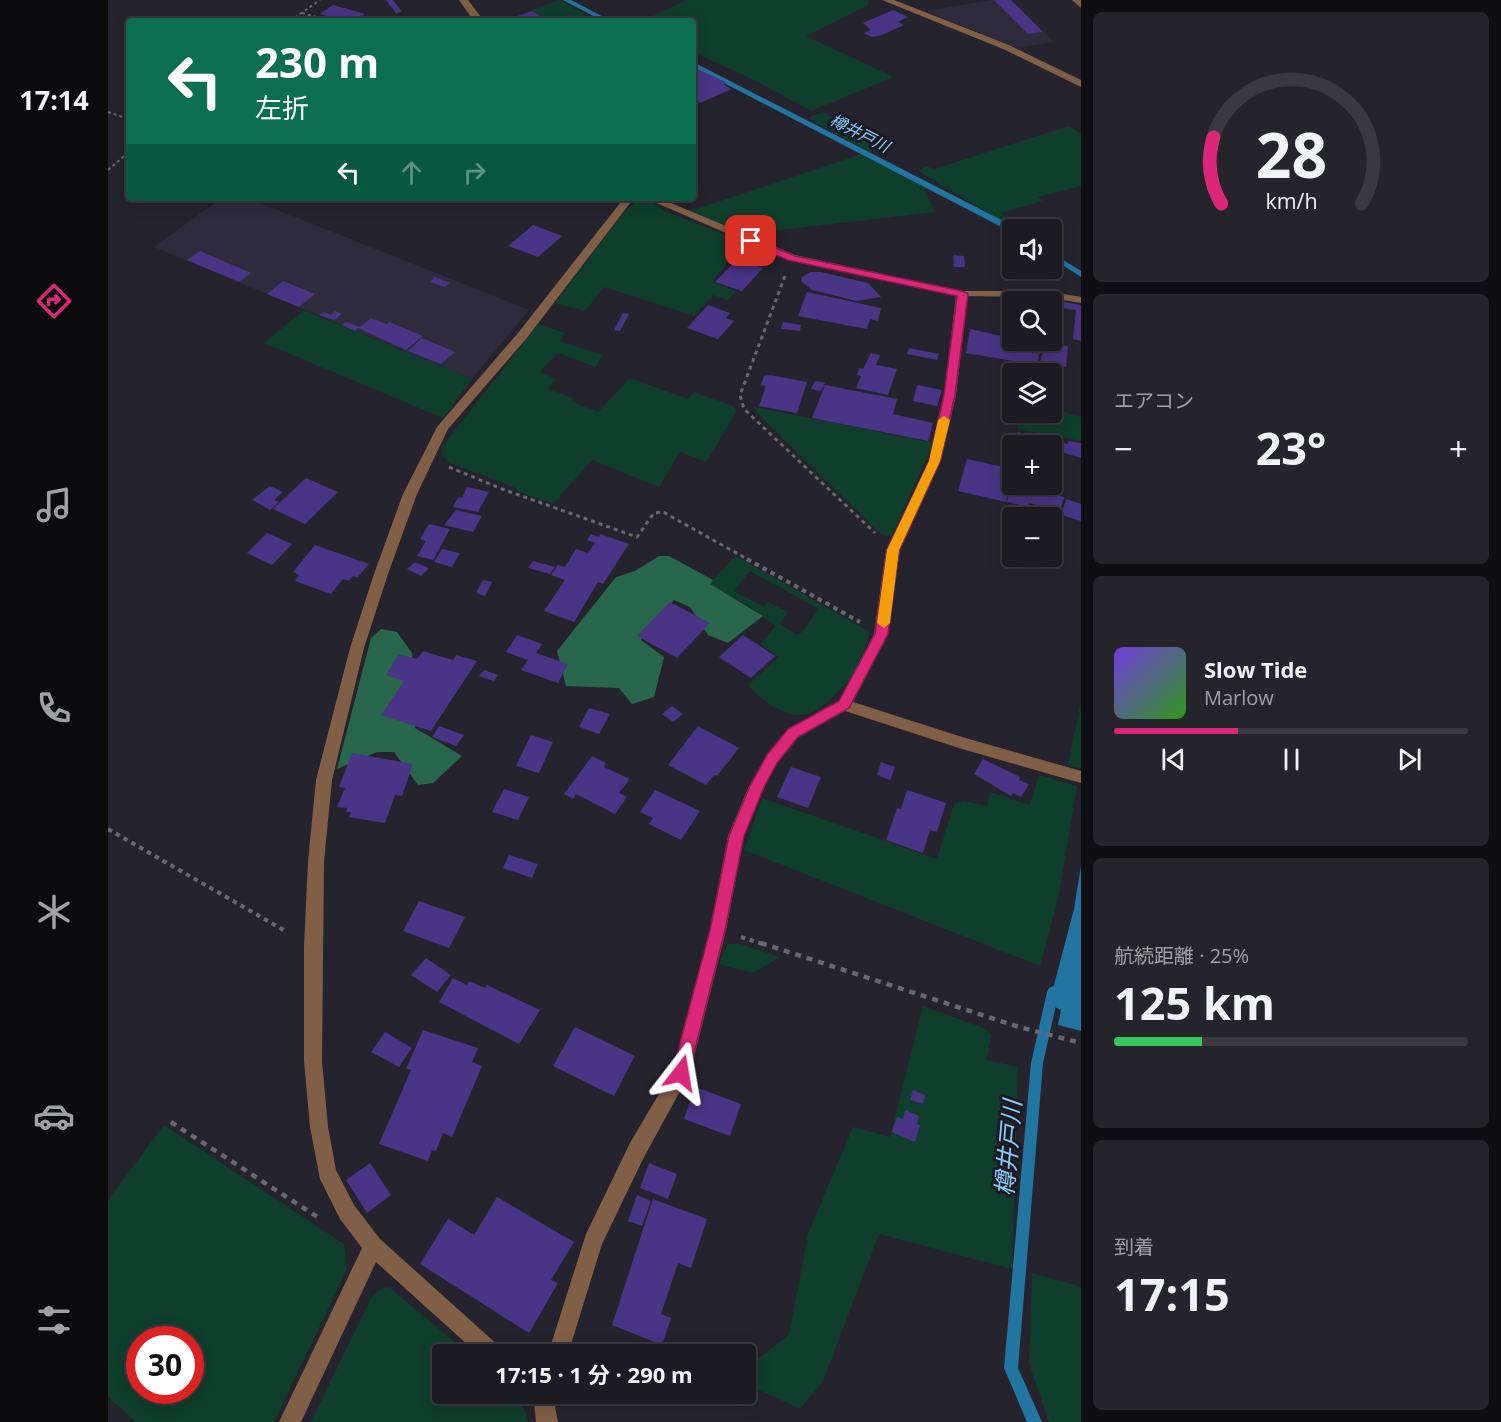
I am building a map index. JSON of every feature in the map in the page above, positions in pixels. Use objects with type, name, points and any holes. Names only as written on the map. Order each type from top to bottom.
[{"type":"street","points":[[463,0],[477,18]]},
{"type":"street","points":[[886,0],[1006,47],[1081,84]]},
{"type":"street","points":[[1076,0],[1081,5]]},
{"type":"street","points":[[482,1344],[373,1246],[347,1212],[327,1172],[319,1127],[314,1061],[313,947],[316,861],[324,780],[357,648],[410,494],[443,427],[522,336],[627,201]]},
{"type":"street","points":[[657,201],[792,258],[962,294],[1046,294],[1081,300]]},
{"type":"street","points":[[561,1344],[593,1241],[637,1150],[681,1073],[718,930],[736,836],[757,786],[772,759],[793,733],[844,705],[882,634],[893,550],[935,461],[950,395],[962,294]]},
{"type":"street","points":[[844,705],[962,743],[1077,775]]},
{"type":"street","points":[[290,1422],[373,1246]]},
{"type":"path","points":[[294,18],[320,0]]},
{"type":"path","points":[[302,13],[320,18]]},
{"type":"path","points":[[108,112],[126,118]]},
{"type":"path","points":[[108,170],[126,155]]},
{"type":"path","points":[[792,258],[740,395],[744,409],[893,550]]},
{"type":"path","points":[[428,458],[502,489],[637,537],[654,513],[663,512],[882,634]]},
{"type":"path","points":[[108,830],[313,947]]},
{"type":"path","points":[[718,930],[1019,1027],[1081,1043]]},
{"type":"path","points":[[171,1122],[320,1218],[347,1212]]},
{"type":"shaded area","points":[[993,0],[1012,0],[1054,42],[1018,48],[926,11]]},
{"type":"shaded area","points":[[218,201],[255,201],[529,310],[472,379],[154,247]]},
{"type":"green space","points":[[560,0],[591,18],[543,18],[531,10]]},
{"type":"green space","points":[[687,0],[869,0],[868,5],[806,36],[894,77],[811,111],[754,80],[696,53],[696,18],[648,18]]},
{"type":"green space","points":[[824,112],[876,149],[869,152],[808,118]]},
{"type":"green space","points":[[1069,126],[1081,134],[1081,186],[1038,197],[1042,201],[1001,213],[1009,219],[1002,219],[1002,223],[918,171],[926,166],[934,169]]},
{"type":"green space","points":[[862,154],[933,186],[924,190],[936,212],[744,234],[687,212]]},
{"type":"green space","points":[[637,201],[651,202],[665,211],[745,243],[711,282],[736,291],[728,300],[713,295],[694,316],[604,287],[585,311],[555,303],[624,212]]},
{"type":"green space","points":[[304,310],[472,379],[443,418],[264,343]]},
{"type":"green space","points":[[538,324],[565,333],[559,341],[603,355],[595,367],[558,353],[540,372],[556,379],[548,389],[573,398],[571,401],[598,412],[630,378],[688,399],[694,392],[733,406],[737,411],[706,462],[680,452],[659,487],[592,460],[553,504],[450,463],[441,454],[442,447]]},
{"type":"green space","points":[[754,407],[934,443],[891,537],[881,534],[757,413]]},
{"type":"green space","points":[[1062,412],[1081,417],[1081,441],[1062,437],[1062,435],[1017,429],[1018,423],[1062,423]]},
{"type":"green space","points":[[659,556],[669,556],[713,580],[710,584],[763,616],[728,643],[708,635],[690,607],[674,600],[641,640],[664,657],[654,697],[632,704],[619,688],[566,686],[557,651],[616,577],[635,571]]},
{"type":"green space","points":[[736,556],[870,632],[856,669],[839,691],[814,711],[800,715],[783,712],[748,685],[779,657],[760,644],[776,626],[751,607],[709,584]],"holes":[[[750,571],[819,609],[798,635],[780,624],[788,612],[768,602],[764,607],[734,591]]]},
{"type":"green space","points":[[381,629],[397,632],[412,653],[415,728],[462,756],[433,783],[418,785],[394,752],[377,752],[337,769],[371,638]]},
{"type":"green space","points":[[1081,701],[1081,768],[1068,765]]},
{"type":"green space","points":[[1039,775],[1077,786],[1058,899],[1040,966],[744,850],[762,798],[937,859],[954,804],[964,801],[987,806],[990,792],[1030,805]]},
{"type":"green space","points":[[728,944],[740,944],[780,957],[753,973],[719,964]]},
{"type":"green space","points":[[923,1006],[986,1029],[991,1035],[987,1060],[1018,1067],[1012,1269],[879,1234],[823,1381],[800,1409],[756,1389],[756,1360],[789,1335],[808,1234],[853,1127],[890,1137]]},
{"type":"green space","points":[[164,1125],[344,1244],[347,1269],[274,1422],[136,1422],[108,1397],[108,1200]]},
{"type":"green space","points":[[1032,1273],[1081,1287],[1081,1422],[1049,1422],[1029,1363]]},
{"type":"green space","points":[[389,1287],[457,1344],[432,1344],[432,1404],[522,1404],[529,1422],[311,1422],[371,1298],[382,1288]]},
{"type":"water","points":[[1081,866],[1081,1031],[1058,1025],[1061,1010],[1049,1004],[1074,909]]},
{"type":"building","points":[[386,0],[393,0],[402,12],[396,13]]},
{"type":"building","points":[[994,0],[1011,0],[1043,32],[1028,34]]},
{"type":"building","points":[[333,5],[365,14],[359,18],[334,18],[320,14]]},
{"type":"building","points":[[893,10],[908,17],[898,22],[904,25],[872,37],[864,33],[871,30],[863,23]]},
{"type":"building","points":[[532,11],[543,18],[512,18]]},
{"type":"building","points":[[696,68],[726,82],[723,84],[731,89],[700,103],[696,100]]},
{"type":"building","points":[[533,225],[562,236],[538,257],[508,246]]},
{"type":"building","points":[[200,251],[251,273],[239,282],[187,260]]},
{"type":"building","points":[[953,255],[964,256],[965,267],[954,267]]},
{"type":"building","points":[[737,259],[763,268],[742,291],[715,282]]},
{"type":"building","points":[[810,272],[821,272],[868,283],[881,297],[857,301],[812,290],[801,281],[802,277]]},
{"type":"building","points":[[435,277],[450,283],[445,287],[430,282]]},
{"type":"building","points":[[283,281],[315,294],[299,307],[267,294]]},
{"type":"building","points":[[807,292],[881,308],[878,321],[870,319],[867,329],[798,316]]},
{"type":"building","points":[[1062,302],[1081,305],[1081,341],[1073,339],[1076,310],[1062,308]]},
{"type":"building","points":[[708,305],[730,313],[726,318],[734,321],[718,339],[687,328]]},
{"type":"building","points":[[335,311],[342,314],[334,320],[319,315],[324,312],[331,315]]},
{"type":"building","points":[[623,313],[629,314],[620,331],[614,330]]},
{"type":"building","points":[[371,318],[387,324],[389,322],[423,336],[406,350],[358,328],[355,331],[342,325],[346,322],[360,327]]},
{"type":"building","points":[[783,322],[801,325],[800,331],[781,329]]},
{"type":"building","points":[[970,329],[1002,336],[1002,351],[1040,351],[1037,363],[966,353]]},
{"type":"building","points":[[422,338],[455,352],[441,364],[408,351]]},
{"type":"building","points":[[1062,346],[1068,346],[1066,367],[1062,366],[1062,363],[1040,363],[1043,351],[1062,351]]},
{"type":"building","points":[[909,348],[939,354],[937,360],[907,354]]},
{"type":"building","points":[[871,353],[880,355],[876,365],[897,369],[888,395],[856,388],[861,376],[857,375],[859,368],[863,369]]},
{"type":"building","points":[[770,375],[807,382],[797,413],[759,406],[766,386],[761,385],[764,376]]},
{"type":"building","points":[[815,381],[825,383],[821,391],[811,389]]},
{"type":"building","points":[[825,385],[897,399],[893,414],[933,423],[928,441],[812,418]]},
{"type":"building","points":[[917,385],[942,390],[937,406],[913,401]]},
{"type":"building","points":[[1017,432],[1032,435],[1017,435]]},
{"type":"building","points":[[1068,441],[1081,443],[1081,458],[1062,452],[1062,443],[1068,444]]},
{"type":"building","points":[[967,459],[1002,467],[1002,495],[1007,495],[1006,502],[958,491]]},
{"type":"building","points":[[306,478],[338,492],[305,524],[273,509]]},
{"type":"building","points":[[270,486],[283,492],[274,500],[279,502],[270,510],[252,500]]},
{"type":"building","points":[[467,487],[489,492],[478,512],[453,507],[458,497],[462,498]]},
{"type":"building","points":[[1009,495],[1064,497],[1061,507],[1036,507],[1037,505],[1029,503],[1028,507],[1007,502]]},
{"type":"building","points":[[1066,499],[1081,504],[1081,521],[1062,515]]},
{"type":"building","points":[[456,510],[482,516],[473,532],[444,525]]},
{"type":"building","points":[[429,524],[450,529],[433,560],[417,556],[426,541],[420,539]]},
{"type":"building","points":[[267,533],[292,544],[272,565],[247,553]]},
{"type":"building","points":[[591,534],[599,537],[600,534],[629,544],[603,584],[598,582],[574,622],[544,611],[565,580],[551,575],[558,565],[565,567],[576,549],[588,553],[595,543],[587,540]]},
{"type":"building","points":[[315,545],[369,564],[357,578],[353,576],[349,581],[343,579],[331,594],[295,581],[299,575],[293,572]]},
{"type":"building","points":[[442,549],[460,553],[452,567],[434,562]]},
{"type":"building","points":[[533,561],[555,567],[550,574],[528,568]]},
{"type":"building","points":[[415,562],[429,568],[421,576],[407,569]]},
{"type":"building","points":[[483,580],[492,582],[485,596],[476,593]]},
{"type":"building","points":[[670,602],[710,623],[677,658],[637,636]]},
{"type":"building","points":[[517,635],[542,644],[536,653],[568,664],[558,683],[521,670],[528,660],[506,652]]},
{"type":"building","points":[[743,635],[775,656],[751,678],[719,657]]},
{"type":"building","points":[[423,651],[453,660],[456,655],[477,661],[431,731],[381,715],[404,681],[386,675],[399,654],[417,659]]},
{"type":"building","points":[[484,670],[498,675],[494,681],[479,676]]},
{"type":"building","points":[[672,706],[683,714],[673,722],[662,714]]},
{"type":"building","points":[[589,708],[610,714],[599,734],[579,727]]},
{"type":"building","points":[[439,726],[464,735],[456,746],[432,737]]},
{"type":"building","points":[[698,726],[739,748],[717,776],[714,775],[706,785],[668,765]]},
{"type":"building","points":[[531,735],[553,742],[539,773],[516,766]]},
{"type":"building","points":[[352,753],[413,764],[402,796],[395,795],[385,823],[349,817],[351,812],[346,812],[347,808],[337,807],[345,788],[339,787]]},
{"type":"building","points":[[592,756],[606,763],[604,767],[630,779],[619,793],[627,797],[615,814],[576,794],[573,799],[564,794]]},
{"type":"building","points":[[983,759],[1020,777],[1019,780],[1029,784],[1021,797],[1013,793],[1011,796],[974,774]]},
{"type":"building","points":[[881,762],[895,767],[890,780],[877,775]]},
{"type":"building","points":[[791,767],[821,777],[808,808],[777,797]]},
{"type":"building","points":[[504,789],[529,797],[518,820],[492,812]]},
{"type":"building","points":[[655,790],[700,811],[681,840],[649,824],[653,818],[640,812]]},
{"type":"building","points":[[907,790],[946,803],[937,832],[930,830],[923,853],[886,840],[897,808],[901,809]]},
{"type":"building","points":[[509,855],[538,864],[532,878],[503,868]]},
{"type":"building","points":[[419,901],[465,917],[449,948],[403,931]]},
{"type":"building","points":[[426,958],[451,975],[437,992],[411,975]]},
{"type":"building","points":[[453,978],[467,985],[469,981],[485,988],[487,985],[540,1010],[519,1044],[439,1002]]},
{"type":"building","points":[[575,1027],[635,1056],[614,1096],[553,1066]]},
{"type":"building","points":[[423,1030],[478,1048],[472,1062],[482,1066],[452,1137],[443,1133],[436,1151],[432,1150],[428,1161],[379,1144],[411,1070],[406,1069]]},
{"type":"building","points":[[385,1032],[412,1048],[399,1067],[371,1052]]},
{"type":"building","points":[[695,1087],[741,1104],[730,1136],[684,1119]]},
{"type":"building","points":[[913,1090],[925,1095],[923,1104],[910,1100]]},
{"type":"building","points":[[905,1110],[919,1116],[917,1124],[920,1125],[915,1142],[892,1132],[897,1117],[903,1119]]},
{"type":"building","points":[[370,1163],[391,1195],[367,1213],[346,1180]]},
{"type":"building","points":[[649,1163],[677,1174],[668,1199],[640,1188]]},
{"type":"building","points":[[637,1195],[651,1201],[642,1226],[628,1221]]},
{"type":"building","points":[[497,1197],[574,1242],[551,1280],[558,1283],[529,1333],[420,1264],[448,1219],[474,1235]]},
{"type":"building","points":[[653,1199],[707,1219],[691,1268],[678,1263],[661,1314],[671,1318],[662,1344],[612,1325]]},
{"type":"waterway","name":"樽井戸川","points":[[566,0],[602,18]]},
{"type":"waterway","name":"樽井戸川","points":[[696,66],[1002,224]]},
{"type":"waterway","name":"樽井戸川","points":[[1062,262],[1081,275]]},
{"type":"waterway","name":"樽井戸川","points":[[1035,1422],[1011,1368],[1037,1063],[1053,992]]},
{"type":"slow traffic","points":[[884,623],[893,550],[935,461],[944,420]]},
{"type":"route","points":[[681,1073],[718,930],[736,836],[757,786],[772,759],[793,733],[844,705],[882,634],[893,550],[935,461],[950,395],[962,294],[792,258],[751,241]]}]
